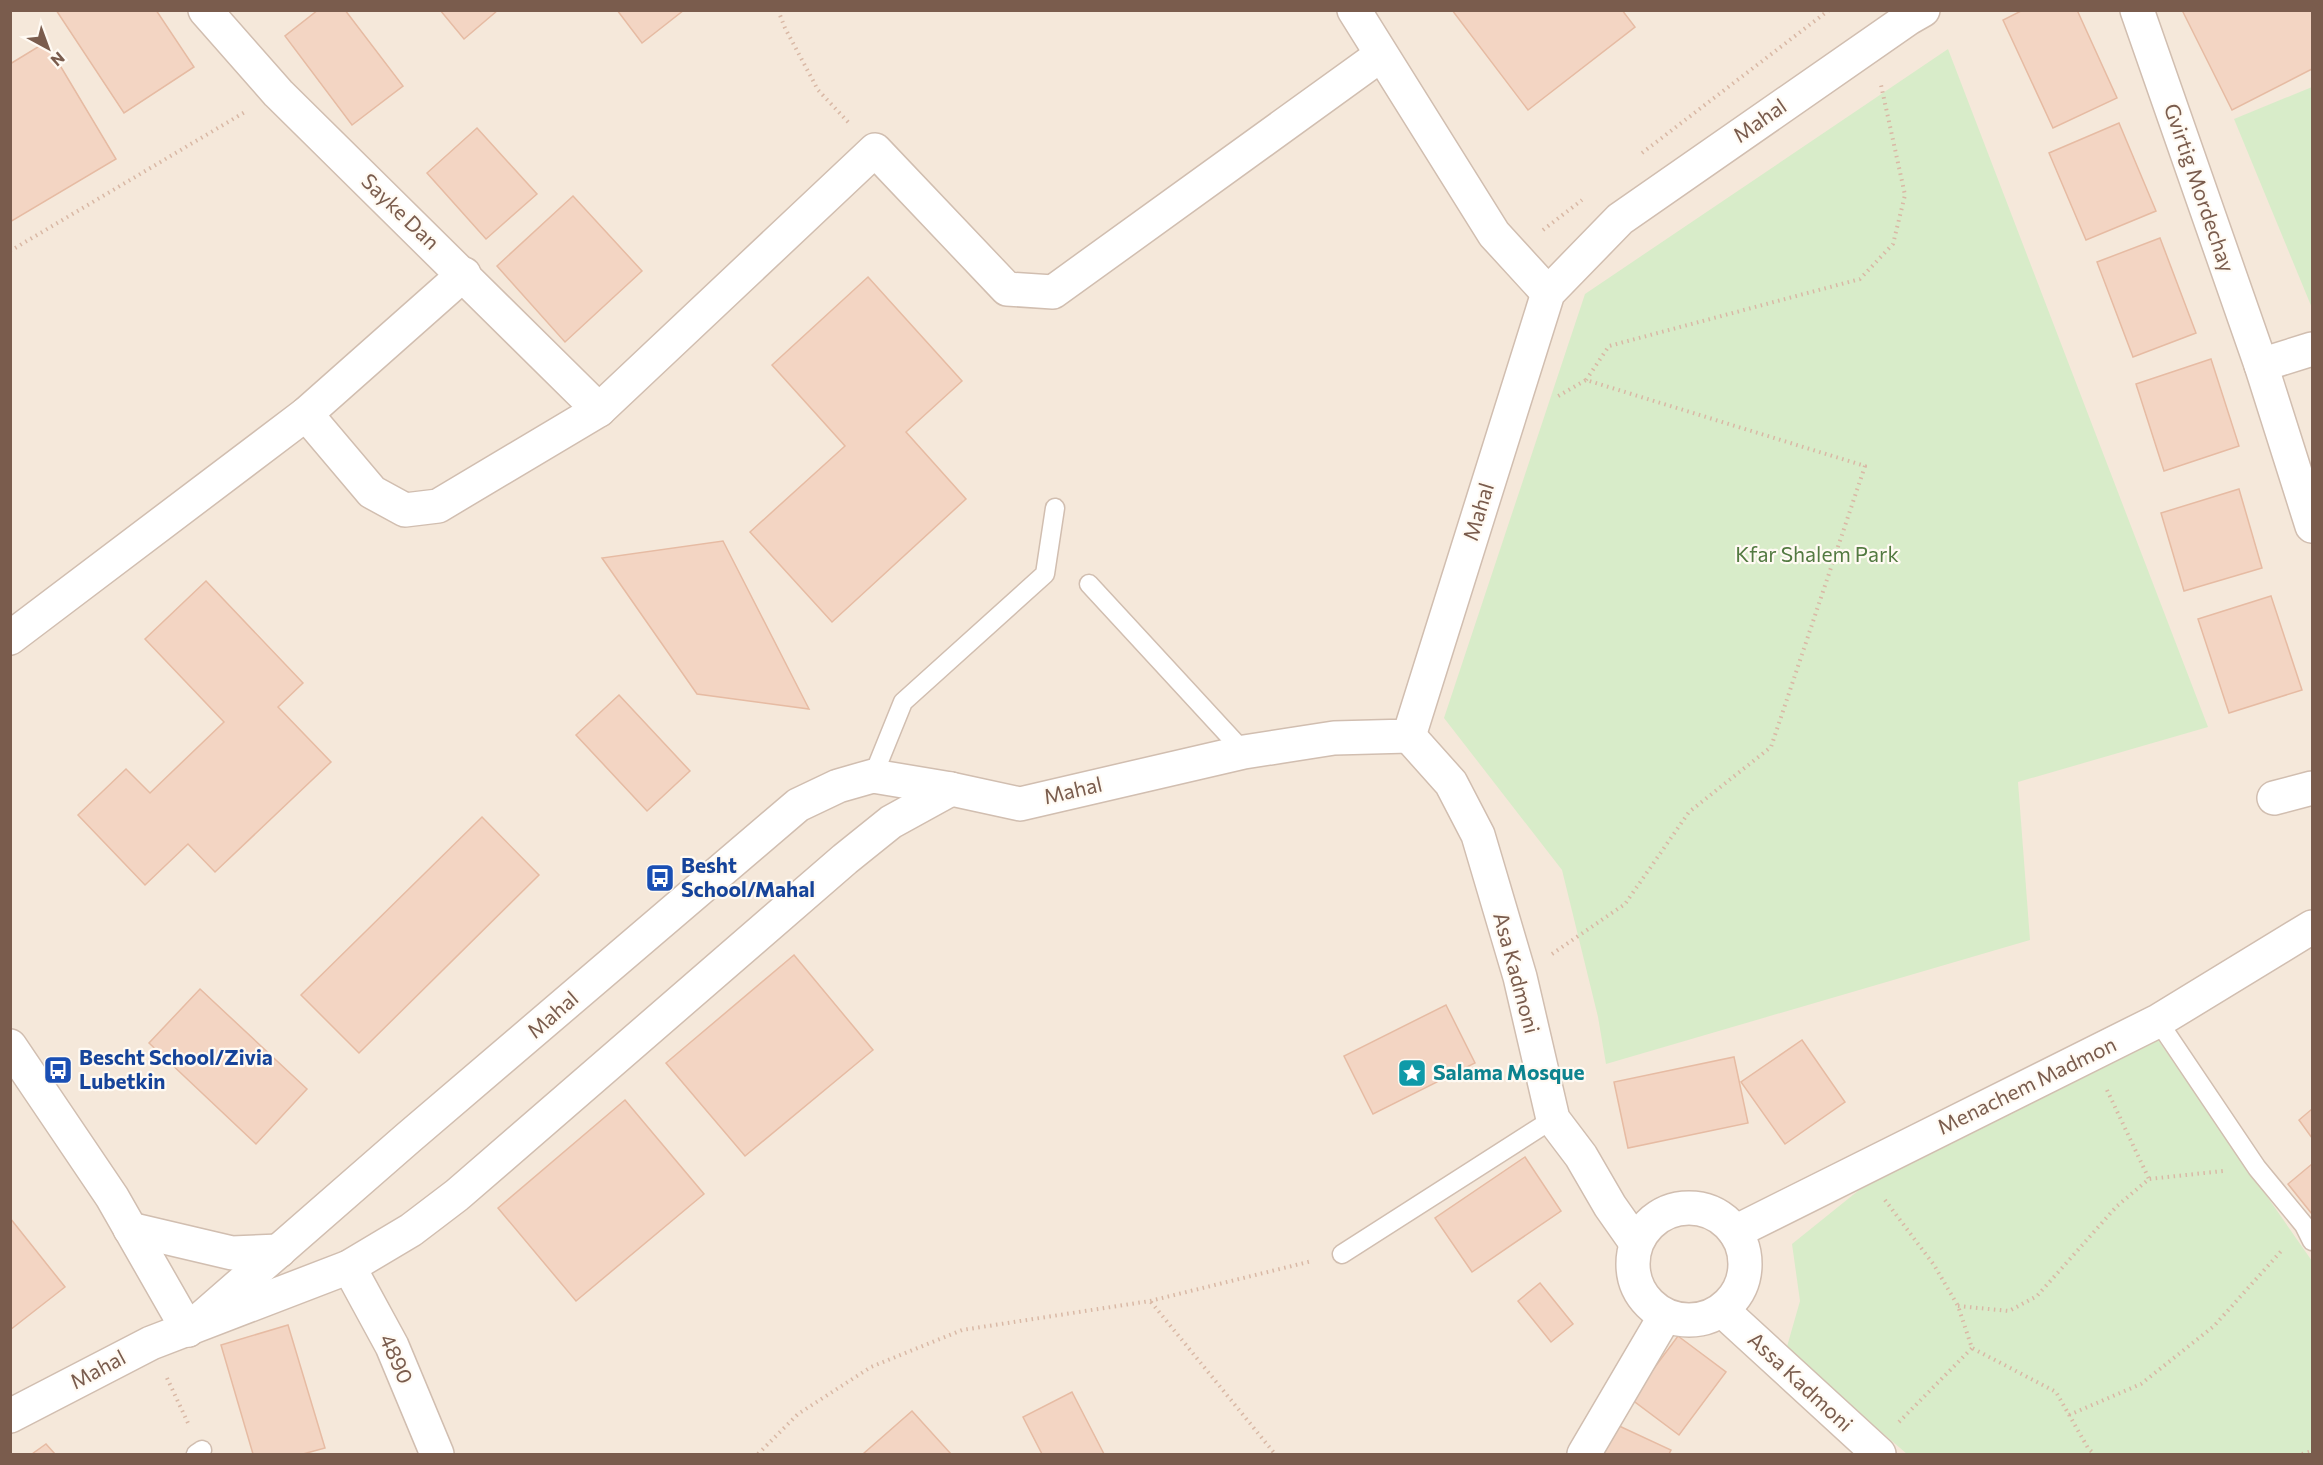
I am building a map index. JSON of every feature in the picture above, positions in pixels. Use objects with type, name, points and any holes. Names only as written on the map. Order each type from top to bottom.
[{"type":"street","name":"Sayke Dan","points":[[205,10],[278,93],[464,274],[599,410]]},
{"type":"street","points":[[1354,10],[1494,234],[1548,293]]},
{"type":"street","name":"Mahal","points":[[188,1330],[408,1138],[798,805],[838,786],[873,776],[951,789],[1020,804],[1244,752],[1334,738],[1409,736],[1548,293],[1620,219],[1923,10]]},
{"type":"street","name":"Gvirtig Mordechay","points":[[2137,10],[2261,365],[2313,526]]},
{"type":"street","points":[[306,414],[372,492],[405,510],[438,506],[599,410],[875,150],[1007,289],[1053,292],[1381,55]]},
{"type":"street","points":[[10,638],[306,414],[464,274]]},
{"type":"street","points":[[2261,365],[2313,348]]},
{"type":"street","name":"Asa Kadmoni","points":[[1409,736],[1451,783],[1478,836],[1520,977],[1553,1119],[1581,1156],[1610,1206],[1636,1244]]},
{"type":"street","points":[[2274,798],[2313,788]]},
{"type":"street","name":"Mahal","points":[[10,1416],[151,1343],[349,1267],[411,1230],[457,1195],[891,822],[951,789]]},
{"type":"street","name":"Menachem Madmon","points":[[1735,1232],[2158,1021],[2313,927]]},
{"type":"street","points":[[10,1046],[112,1197],[188,1330]]},
{"type":"street","points":[[1691,1207],[1708,1211],[1723,1219],[1735,1232],[1743,1248],[1746,1264],[1743,1282],[1735,1298],[1722,1310],[1694,1321],[1679,1321],[1665,1316],[1650,1306],[1640,1293],[1634,1277],[1632,1260],[1636,1244],[1645,1229],[1658,1217],[1674,1210],[1691,1207]]},
{"type":"street","points":[[130,1229],[232,1253],[279,1251]]},
{"type":"street","name":"4890","points":[[349,1267],[392,1346],[436,1455]]},
{"type":"street","name":"Assa Kadmoni","points":[[1722,1310],[1879,1455]]},
{"type":"street","points":[[1584,1455],[1665,1316]]},
{"type":"lane","points":[[873,776],[903,702],[1045,574],[1055,508]]},
{"type":"lane","points":[[1089,584],[1244,752]]},
{"type":"lane","points":[[2158,1021],[2257,1168],[2308,1233]]},
{"type":"lane","points":[[1342,1254],[1553,1119]]},
{"type":"path","points":[[778,10],[818,90],[875,150]]},
{"type":"path","points":[[1633,161],[1829,10]]},
{"type":"path","points":[[1505,429],[1586,380],[1609,346],[1860,279],[1893,244],[1905,195],[1872,44]]},
{"type":"path","points":[[10,251],[278,93]]},
{"type":"path","points":[[1512,254],[1586,196]]},
{"type":"path","points":[[1520,977],[1625,904],[1689,812],[1771,747],[1865,466],[1586,380]]},
{"type":"path","points":[[2090,1055],[2149,1179]]},
{"type":"path","points":[[1861,1168],[1934,1264],[1958,1306],[1972,1348],[2056,1392],[2094,1455]]},
{"type":"path","points":[[1958,1306],[2009,1311],[2037,1296],[2117,1206],[2149,1179],[2257,1168]]},
{"type":"path","points":[[2069,1415],[2141,1384],[2214,1326],[2308,1233]]},
{"type":"path","points":[[758,1455],[798,1414],[871,1367],[962,1330],[1150,1301],[1342,1254]]},
{"type":"path","points":[[1150,1301],[1275,1455]]},
{"type":"path","points":[[151,1343],[199,1452]]},
{"type":"path","points":[[1908,1414],[1972,1348]]},
{"type":"path","points":[[2302,1455],[2313,1450]]},
{"type":"shaded area","points":[[11,11],[2312,11],[2312,1454],[11,1454]]},
{"type":"green space","name":"Kfar Shalem Park","points":[[1948,49],[2208,727],[2018,782],[2030,940],[1606,1064],[1598,1017],[1562,870],[1444,718],[1585,294]]},
{"type":"green space","points":[[2312,87],[2312,308],[2234,119]]},
{"type":"green space","points":[[2156,1037],[2312,1261],[2312,1454],[1907,1454],[1786,1350],[1800,1301],[1792,1244],[1879,1174]]},
{"type":"building","points":[[56,10],[156,10],[194,67],[124,113]]},
{"type":"building","points":[[318,10],[345,10],[403,86],[352,125],[285,36]]},
{"type":"building","points":[[440,10],[498,10],[464,39]]},
{"type":"building","points":[[617,10],[684,10],[642,43]]},
{"type":"building","points":[[1452,10],[1622,10],[1635,27],[1528,110]]},
{"type":"building","points":[[2023,10],[2077,10],[2117,98],[2053,128],[2003,20]]},
{"type":"building","points":[[2182,10],[2312,10],[2312,69],[2232,110]]},
{"type":"building","points":[[46,42],[116,159],[10,222],[10,64]]},
{"type":"building","points":[[2119,123],[2156,211],[2086,240],[2049,153]]},
{"type":"building","points":[[477,128],[537,194],[486,239],[427,173]]},
{"type":"building","points":[[573,196],[642,271],[565,342],[497,266]]},
{"type":"building","points":[[2160,238],[2196,333],[2133,357],[2097,262]]},
{"type":"building","points":[[868,277],[962,381],[906,432],[966,499],[832,622],[750,532],[845,446],[772,365]]},
{"type":"building","points":[[2211,359],[2239,446],[2164,471],[2136,384]]},
{"type":"building","points":[[2239,489],[2262,568],[2184,591],[2161,513]]},
{"type":"building","points":[[723,541],[809,709],[697,694],[602,558]]},
{"type":"building","points":[[206,581],[303,683],[278,707],[331,762],[215,872],[188,844],[145,885],[78,815],[126,769],[150,793],[224,722],[145,639]]},
{"type":"building","points":[[2271,596],[2302,690],[2229,713],[2198,619]]},
{"type":"building","points":[[619,695],[690,771],[647,811],[576,735]]},
{"type":"building","points":[[482,817],[539,875],[359,1053],[301,995]]},
{"type":"building","points":[[794,955],[873,1050],[745,1156],[666,1063]]},
{"type":"building","points":[[200,989],[307,1089],[256,1144],[149,1043]]},
{"type":"building","points":[[1446,1005],[1475,1063],[1373,1114],[1344,1056]]},
{"type":"building","points":[[1802,1040],[1845,1102],[1785,1144],[1741,1082]]},
{"type":"building","points":[[1734,1057],[1748,1123],[1628,1148],[1614,1082]]},
{"type":"building","points":[[625,1100],[704,1194],[576,1301],[498,1208]]},
{"type":"building","points":[[2312,1109],[2312,1138],[2299,1120]]},
{"type":"building","points":[[1525,1157],[1561,1211],[1472,1272],[1435,1218]]},
{"type":"building","points":[[2312,1164],[2312,1214],[2288,1184]]},
{"type":"building","points":[[10,1218],[65,1287],[10,1330]]},
{"type":"building","points":[[1540,1283],[1573,1324],[1551,1342],[1518,1301]]},
{"type":"building","points":[[288,1325],[325,1448],[303,1454],[253,1454],[221,1345]]},
{"type":"building","points":[[1678,1336],[1726,1372],[1679,1435],[1631,1399]]},
{"type":"building","points":[[1072,1392],[1104,1454],[1042,1454],[1023,1417]]},
{"type":"building","points":[[912,1411],[951,1454],[863,1454]]},
{"type":"building","points":[[1617,1425],[1671,1450],[1669,1454],[1603,1454]]},
{"type":"building","points":[[46,1444],[55,1454],[32,1454]]},
{"type":"place","name":"Besht School/Mahal","points":[[660,878]]},
{"type":"place","name":"Bescht School/Zivia Lubetkin","points":[[58,1070]]},
{"type":"place","name":"Salama Mosque","points":[[1412,1073]]}]
